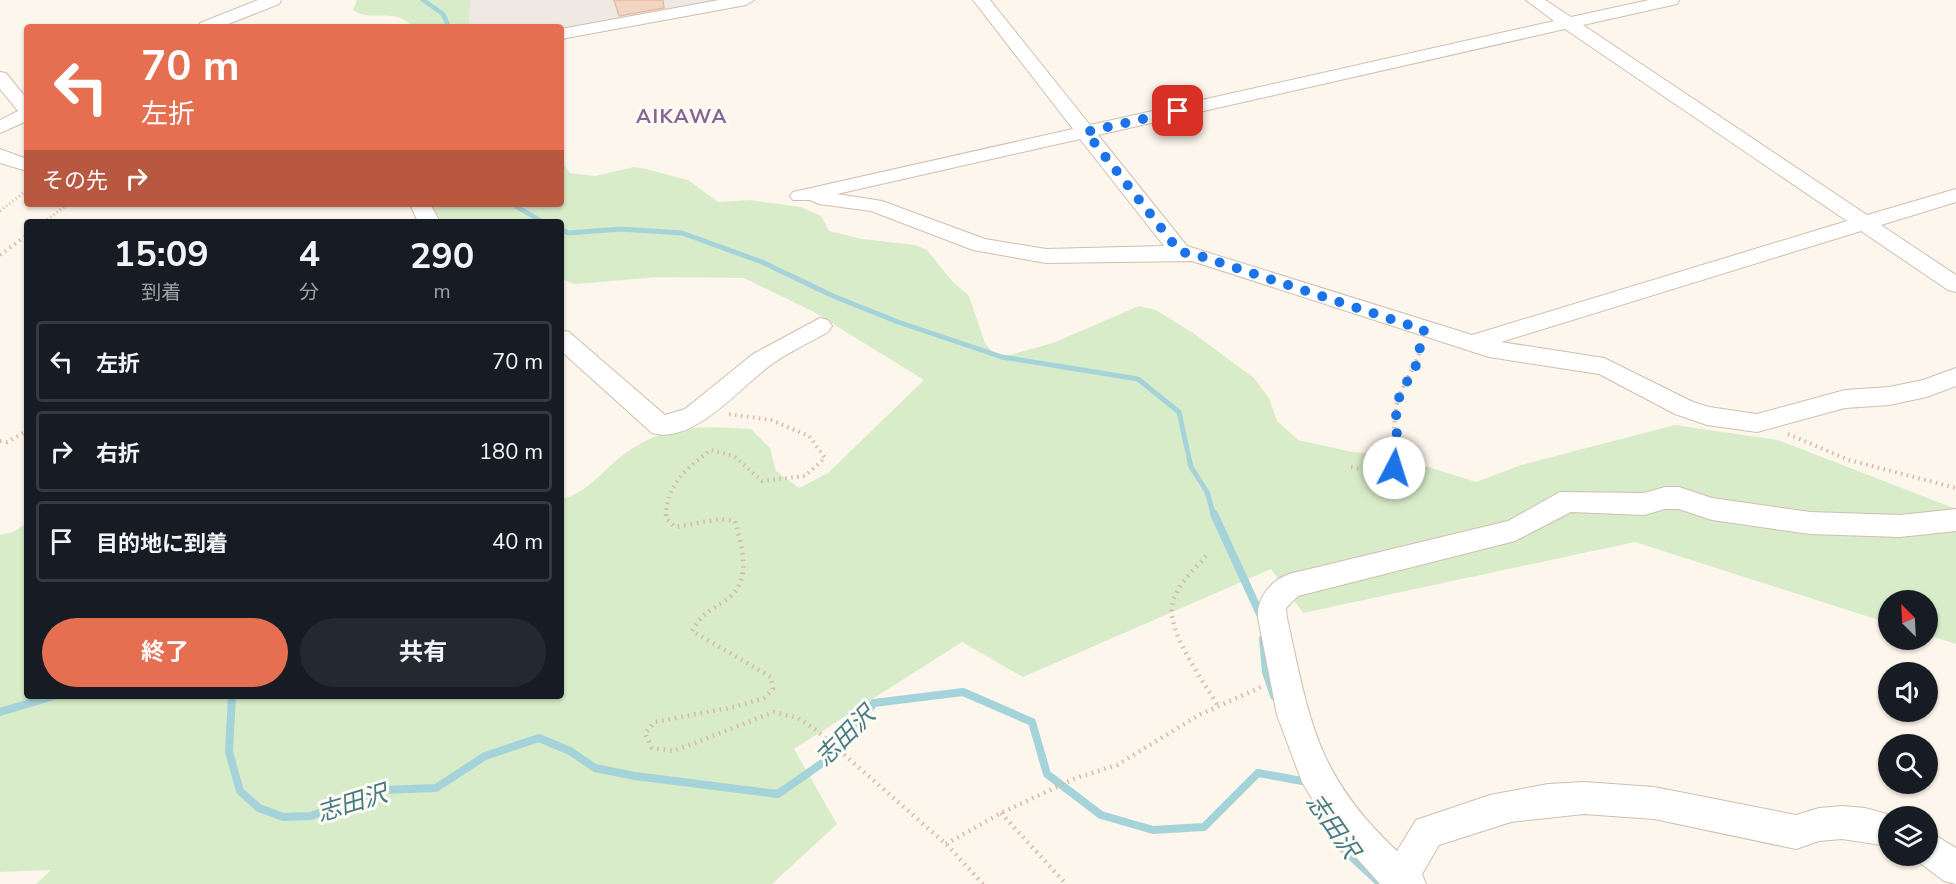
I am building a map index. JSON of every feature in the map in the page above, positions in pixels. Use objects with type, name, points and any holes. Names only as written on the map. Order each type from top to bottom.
[{"type":"street","points":[[214,24],[273,0]]},
{"type":"street","points":[[564,32],[746,0]]},
{"type":"street","points":[[981,0],[1180,252]]},
{"type":"street","points":[[1534,0],[1956,285]]},
{"type":"street","points":[[1671,0],[801,196],[875,205],[981,245],[1024,254],[1046,256],[1180,252],[1194,254],[1424,330],[1489,349],[1604,366],[1684,408],[1707,416],[1763,422],[1845,399],[1889,396],[1927,388],[1956,377]]},
{"type":"street","points":[[0,77],[24,108]]},
{"type":"street","points":[[0,128],[24,114]]},
{"type":"street","points":[[0,155],[24,164]]},
{"type":"street","points":[[1472,343],[1956,195]]},
{"type":"street","points":[[564,341],[661,426],[694,416],[761,360],[820,326]]},
{"type":"street","points":[[1878,827],[1866,823],[1818,823],[1796,832],[1642,800],[1599,796],[1510,806],[1428,832],[1402,882],[1363,842],[1323,789],[1306,754],[1285,682],[1271,610],[1278,597],[1289,586],[1515,530],[1560,503],[1571,501],[1644,504],[1665,498],[1679,498],[1712,509],[1809,523],[1900,526],[1956,520]]},
{"type":"street","points":[[1938,856],[1956,869]]},
{"type":"path","points":[[0,211],[24,192]]},
{"type":"path","points":[[48,219],[64,207]]},
{"type":"path","points":[[0,255],[24,237]]},
{"type":"path","points":[[1351,467],[1374,473],[1389,472],[1394,468],[1394,446],[1397,439],[1396,416],[1400,393],[1415,369],[1424,330]]},
{"type":"path","points":[[694,416],[724,414],[771,420],[809,436],[825,458],[805,476],[762,481],[734,456],[711,450],[687,467],[664,502],[666,518],[675,527],[691,527],[728,519],[735,521],[744,574],[740,588],[726,600],[701,612],[692,631],[771,677],[773,689],[764,698],[744,704],[656,722],[645,733],[652,748],[674,750],[774,712],[798,718],[825,737],[946,844],[983,884]]},
{"type":"path","points":[[1763,422],[1849,460],[1956,488]]},
{"type":"path","points":[[0,441],[7,442],[24,433]]},
{"type":"path","points":[[1206,556],[1179,592],[1172,605],[1172,617],[1178,633],[1218,706]]},
{"type":"path","points":[[946,844],[1001,813],[1076,778],[1117,765],[1218,706],[1262,687],[1285,682]]},
{"type":"path","points":[[1001,813],[1066,884]]},
{"type":"shaded area","points":[[440,0],[724,0],[564,28],[564,24],[460,24]]},
{"type":"green space","points":[[357,0],[470,0],[470,24],[409,24],[398,17],[360,14],[353,10]]},
{"type":"green space","points":[[564,166],[570,173],[595,176],[634,167],[646,169],[688,180],[718,202],[750,200],[801,207],[821,216],[829,231],[862,239],[915,245],[927,250],[952,281],[969,296],[985,343],[992,352],[1006,356],[1053,343],[1139,306],[1156,310],[1193,333],[1254,378],[1269,398],[1277,421],[1298,440],[1352,452],[1390,455],[1476,482],[1521,465],[1675,425],[1778,440],[1956,509],[1956,644],[1938,638],[1938,590],[1878,590],[1878,620],[1635,542],[1303,613],[1271,569],[1023,677],[962,642],[794,749],[837,824],[772,884],[36,884],[51,870],[0,872],[0,535],[13,532],[24,525],[24,699],[564,699],[564,498],[580,492],[619,458],[642,443],[672,431],[702,427],[751,429],[770,448],[776,471],[799,488],[828,473],[924,380],[812,311],[744,278],[659,277],[575,284],[564,280],[564,219],[441,219],[431,207],[564,207]]},
{"type":"building","points":[[614,0],[663,0],[664,8],[619,16]]},
{"type":"waterway","points":[[423,0],[443,14],[448,24]]},
{"type":"waterway","points":[[517,207],[538,219]]},
{"type":"waterway","points":[[564,231],[569,233],[620,229],[682,233],[762,262],[833,296],[898,322],[1002,357],[1138,379],[1179,412],[1191,467],[1207,492],[1214,516]]},
{"type":"waterway","points":[[1214,514],[1260,614]]},
{"type":"waterway","points":[[1263,639],[1266,672],[1274,696]]},
{"type":"waterway","name":"志田沢","points":[[232,699],[229,752],[240,791],[259,808],[283,817],[311,816],[382,790],[436,788],[485,756],[539,738],[570,751],[595,768],[635,776],[778,794],[828,759],[874,703],[963,692],[1032,722],[1047,774],[1101,815],[1153,830],[1204,827],[1258,773],[1302,781]]},
{"type":"waterway","name":"志田沢","points":[[0,712],[44,699]]},
{"type":"waterway","name":"志田沢","points":[[1326,821],[1342,848],[1381,884]]},
{"type":"district","name":"AIKAWA","points":[[682,116]]},
{"type":"route","points":[[1178,111],[1086,132],[1180,252],[1194,254],[1424,330],[1423,345],[1415,369],[1400,393],[1396,416],[1397,439],[1394,446],[1394,468]]}]
